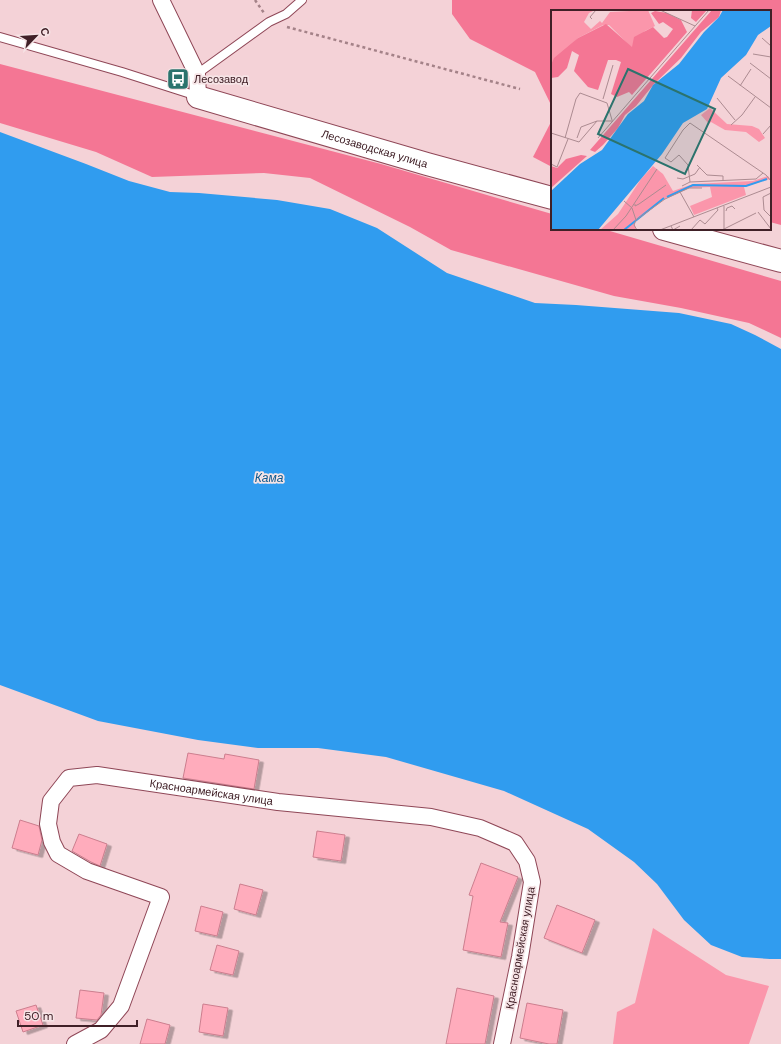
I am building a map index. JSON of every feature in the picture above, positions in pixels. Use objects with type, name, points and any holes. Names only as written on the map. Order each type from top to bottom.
[{"type":"street","points":[[161,0],[197,74],[198,96]]},
{"type":"street","name":"Лесозаводская улица","points":[[198,96],[427,164],[551,198]]},
{"type":"street","points":[[668,230],[781,261]]},
{"type":"street","name":"Красноармейская улица","points":[[75,1044],[101,1030],[121,1006],[161,897],[87,871],[58,854],[52,842],[48,824],[51,801],[69,778],[97,775],[278,802],[431,817],[480,828],[515,843],[527,861],[532,882],[520,957],[502,1044]]},
{"type":"lane","points":[[197,74],[269,22],[286,14],[302,0]]},
{"type":"lane","points":[[0,37],[122,72],[198,96]]},
{"type":"path","points":[[256,0],[269,22],[520,90]]},
{"type":"shaded area","points":[[452,0],[781,0],[781,225],[771,222],[771,10],[551,10],[551,105],[535,72],[470,39],[452,14]]},
{"type":"shaded area","points":[[0,64],[381,164],[551,214],[551,230],[606,230],[781,281],[781,338],[749,323],[681,308],[614,296],[451,250],[410,227],[310,178],[264,173],[152,177],[96,152],[0,123]]},
{"type":"shaded area","points":[[551,122],[551,166],[533,157]]},
{"type":"shaded area","points":[[653,928],[726,975],[769,986],[749,1044],[613,1044],[617,1012],[635,1003]]},
{"type":"water","name":"Кама","points":[[0,132],[129,181],[170,192],[277,200],[330,209],[377,228],[447,273],[535,303],[679,313],[731,324],[781,349],[781,959],[742,957],[711,945],[684,920],[657,884],[634,862],[588,829],[504,791],[386,757],[318,748],[258,748],[198,740],[98,721],[0,685]]},
{"type":"building","points":[[188,753],[224,759],[225,754],[259,760],[254,789],[183,778]]},
{"type":"building","points":[[20,820],[39,826],[42,840],[38,855],[12,848]]},
{"type":"building","points":[[317,831],[345,835],[341,861],[313,857]]},
{"type":"building","points":[[79,834],[107,844],[100,866],[72,851]]},
{"type":"building","points":[[481,863],[518,877],[500,922],[508,923],[501,957],[463,950],[473,896],[469,895]]},
{"type":"building","points":[[240,884],[263,890],[256,915],[234,909]]},
{"type":"building","points":[[557,905],[595,920],[582,953],[544,938]]},
{"type":"building","points":[[201,906],[223,912],[217,936],[195,931]]},
{"type":"building","points":[[217,945],[239,951],[233,975],[210,970]]},
{"type":"building","points":[[457,988],[494,996],[485,1044],[446,1044]]},
{"type":"building","points":[[80,990],[104,993],[101,1015],[97,1020],[76,1018]]},
{"type":"building","points":[[527,1003],[563,1010],[557,1044],[549,1044],[520,1038]]},
{"type":"building","points":[[203,1004],[228,1008],[223,1036],[199,1032]]},
{"type":"building","points":[[36,1005],[43,1025],[23,1032],[16,1011]]},
{"type":"building","points":[[147,1019],[170,1025],[165,1044],[140,1044]]},
{"type":"place","name":"Лесозавод","points":[[178,79]]}]
